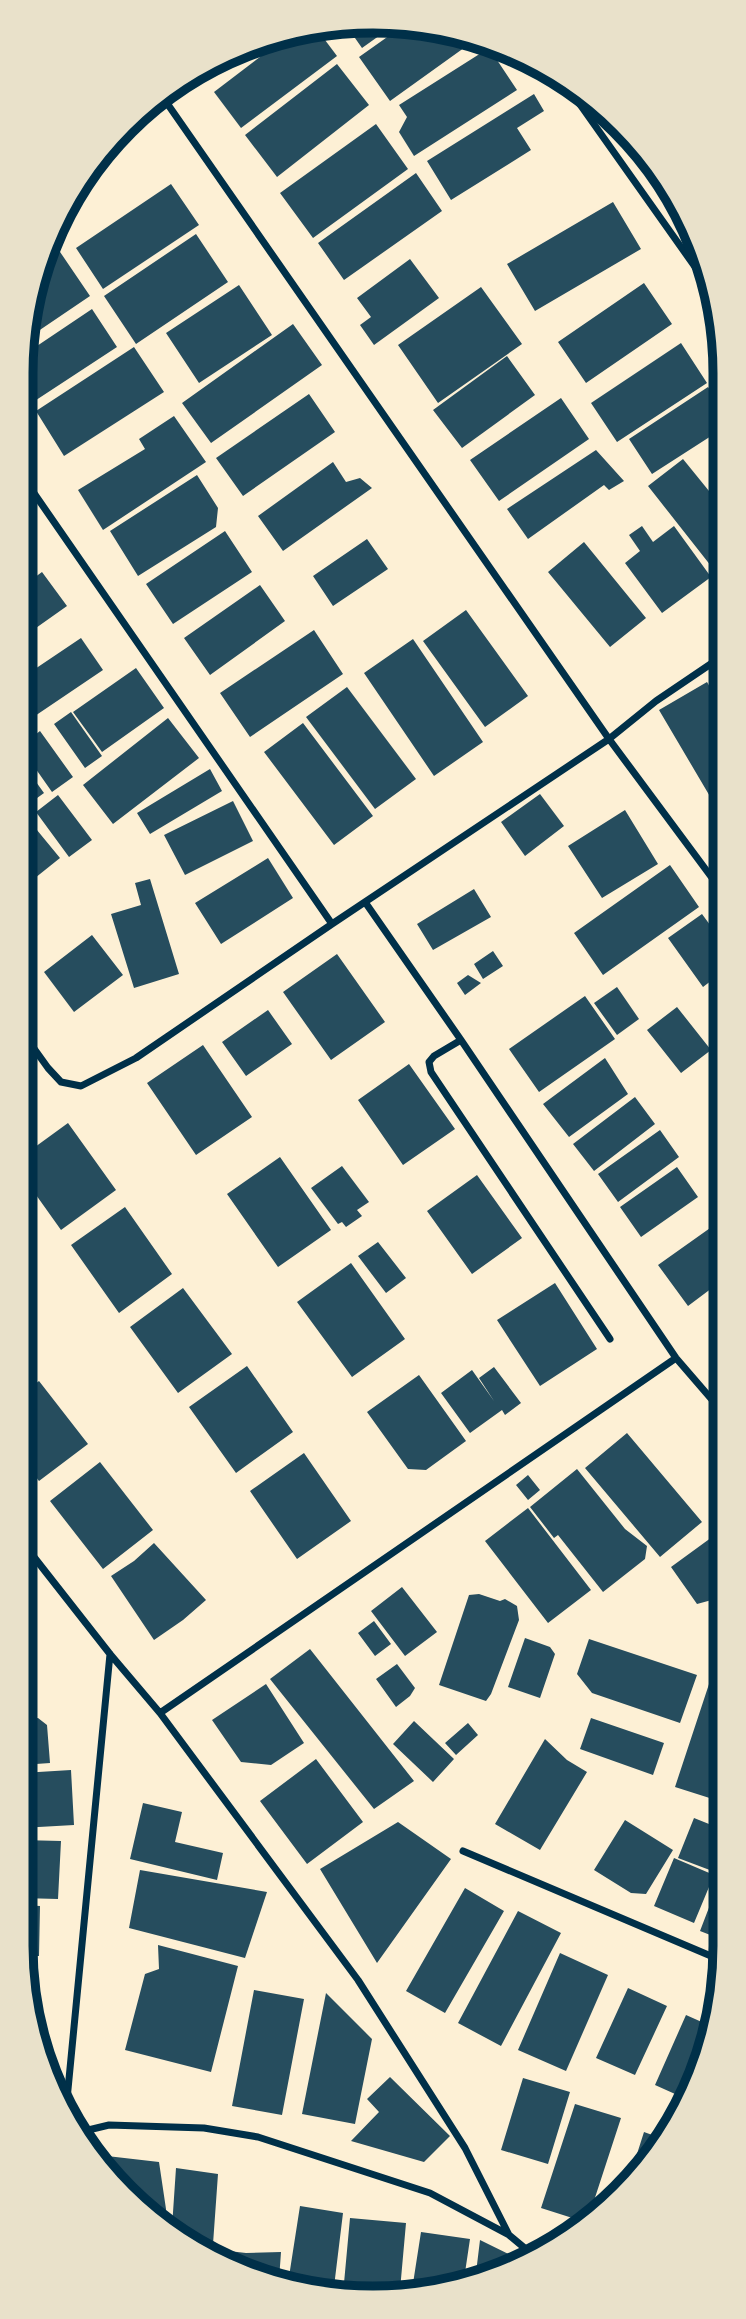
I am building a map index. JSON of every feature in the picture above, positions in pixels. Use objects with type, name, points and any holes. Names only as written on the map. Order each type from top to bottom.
[{"type":"street","points":[[578,102],[696,269]]},
{"type":"street","points":[[167,103],[609,739],[713,879]]},
{"type":"street","points":[[33,492],[332,924]]},
{"type":"street","points":[[33,1047],[61,1082],[81,1086],[136,1058],[609,739],[656,701],[713,662]]},
{"type":"street","points":[[365,902],[676,1358],[713,1402]]},
{"type":"street","points":[[461,1040],[434,1056],[429,1062],[431,1072],[610,1339]]},
{"type":"street","points":[[160,1713],[676,1358]]},
{"type":"street","points":[[33,1556],[160,1713],[358,1980],[465,2148],[509,2235]]},
{"type":"street","points":[[67,2095],[110,1654]]},
{"type":"street","points":[[463,1851],[713,1957]]},
{"type":"street","points":[[88,2130],[109,2125],[204,2127],[258,2137],[429,2193],[509,2235],[526,2249]]},
{"type":"building","points":[[382,33],[362,48],[352,34]]},
{"type":"building","points":[[392,34],[417,36],[466,46],[390,101],[359,57]]},
{"type":"building","points":[[323,37],[337,56],[241,128],[214,92],[270,49]]},
{"type":"building","points":[[483,52],[494,56],[517,90],[414,156],[399,132],[407,117],[399,105]]},
{"type":"building","points":[[337,64],[369,105],[277,177],[245,135]]},
{"type":"building","points":[[534,94],[544,111],[517,128],[531,150],[451,200],[427,161]]},
{"type":"building","points":[[376,124],[408,169],[313,238],[280,193]]},
{"type":"building","points":[[416,173],[442,211],[344,280],[318,243]]},
{"type":"building","points":[[171,184],[199,225],[103,289],[76,248]]},
{"type":"building","points":[[613,202],[641,249],[535,311],[507,264]]},
{"type":"building","points":[[196,234],[228,282],[136,344],[104,296]]},
{"type":"building","points":[[57,248],[90,296],[36,333],[45,285]]},
{"type":"building","points":[[410,259],[439,298],[374,345],[360,325],[371,317],[357,298]]},
{"type":"building","points":[[644,283],[672,324],[586,383],[558,342]]},
{"type":"building","points":[[239,285],[272,335],[199,383],[166,333]]},
{"type":"building","points":[[481,287],[522,344],[438,403],[398,345]]},
{"type":"building","points":[[92,309],[117,347],[33,402],[34,348]]},
{"type":"building","points":[[293,324],[322,365],[211,443],[182,403]]},
{"type":"building","points":[[681,343],[707,383],[617,442],[591,403]]},
{"type":"building","points":[[134,347],[164,392],[64,456],[36,411]]},
{"type":"building","points":[[507,356],[535,395],[462,448],[433,410]]},
{"type":"building","points":[[708,387],[713,394],[713,435],[652,474],[629,439]]},
{"type":"building","points":[[309,394],[335,432],[243,496],[216,458]]},
{"type":"building","points":[[561,398],[589,439],[499,501],[470,460]]},
{"type":"building","points":[[174,416],[206,462],[103,530],[78,490],[145,449],[139,439]]},
{"type":"building","points":[[596,450],[624,481],[609,490],[604,485],[528,539],[507,509]]},
{"type":"building","points":[[683,459],[713,496],[713,564],[711,566],[648,486]]},
{"type":"building","points":[[333,462],[346,482],[360,478],[372,488],[283,551],[258,516]]},
{"type":"building","points":[[197,475],[218,508],[216,527],[138,576],[110,531]]},
{"type":"building","points":[[642,526],[653,542],[674,526],[711,577],[662,613],[625,563],[640,551],[629,535]]},
{"type":"building","points":[[225,531],[252,572],[173,624],[146,584]]},
{"type":"building","points":[[367,539],[388,569],[333,606],[313,576]]},
{"type":"building","points":[[584,542],[646,618],[610,647],[548,572]]},
{"type":"building","points":[[42,572],[67,606],[33,630],[33,579]]},
{"type":"building","points":[[260,585],[285,621],[210,675],[184,638]]},
{"type":"building","points":[[466,610],[528,696],[485,727],[423,641]]},
{"type":"building","points":[[314,630],[343,674],[250,737],[220,693]]},
{"type":"building","points":[[81,638],[103,670],[33,717],[33,670]]},
{"type":"building","points":[[413,639],[483,742],[434,776],[364,673]]},
{"type":"building","points":[[136,668],[164,708],[102,752],[73,712]]},
{"type":"building","points":[[707,682],[713,692],[713,802],[659,710]]},
{"type":"building","points":[[347,687],[416,779],[375,809],[306,717]]},
{"type":"building","points":[[71,712],[102,756],[85,768],[54,724]]},
{"type":"building","points":[[168,718],[199,758],[113,824],[83,785]]},
{"type":"building","points":[[303,723],[373,816],[334,845],[264,752]]},
{"type":"building","points":[[40,731],[73,777],[52,792],[33,765],[33,736]]},
{"type":"building","points":[[210,769],[222,791],[150,834],[137,813]]},
{"type":"building","points":[[33,778],[44,793],[33,801]]},
{"type":"building","points":[[540,794],[564,826],[525,856],[501,822]]},
{"type":"building","points":[[58,795],[92,840],[69,857],[36,812]]},
{"type":"building","points":[[233,801],[253,841],[185,875],[164,835]]},
{"type":"building","points":[[625,810],[658,864],[602,898],[568,846]]},
{"type":"building","points":[[33,825],[60,858],[33,880]]},
{"type":"building","points":[[268,858],[293,898],[221,944],[195,903]]},
{"type":"building","points":[[670,865],[699,907],[603,975],[574,933]]},
{"type":"building","points":[[150,879],[179,974],[134,988],[111,914],[141,905],[135,883]]},
{"type":"building","points":[[474,889],[491,917],[433,950],[417,924]]},
{"type":"building","points":[[702,914],[713,929],[713,979],[703,987],[668,938]]},
{"type":"building","points":[[92,935],[123,975],[74,1012],[44,972]]},
{"type":"building","points":[[493,951],[503,966],[483,979],[474,964]]},
{"type":"building","points":[[337,954],[385,1022],[331,1060],[283,992]]},
{"type":"building","points":[[468,975],[481,983],[465,995],[457,983]]},
{"type":"building","points":[[617,987],[639,1019],[617,1035],[594,1003]]},
{"type":"building","points":[[585,996],[615,1039],[539,1092],[509,1049]]},
{"type":"building","points":[[677,1007],[711,1050],[681,1073],[647,1030]]},
{"type":"building","points":[[268,1010],[292,1044],[246,1076],[222,1042]]},
{"type":"building","points":[[203,1045],[252,1117],[196,1155],[147,1083]]},
{"type":"building","points":[[605,1058],[628,1094],[569,1137],[543,1104]]},
{"type":"building","points":[[409,1064],[455,1129],[403,1165],[358,1100]]},
{"type":"building","points":[[635,1097],[655,1124],[594,1171],[573,1144]]},
{"type":"building","points":[[68,1123],[116,1190],[61,1230],[33,1191],[33,1148]]},
{"type":"building","points":[[660,1130],[679,1157],[618,1202],[598,1174]]},
{"type":"building","points":[[280,1157],[331,1230],[278,1267],[227,1194]]},
{"type":"building","points":[[342,1166],[369,1202],[357,1210],[362,1216],[346,1227],[342,1222],[338,1224],[311,1188]]},
{"type":"building","points":[[677,1167],[698,1197],[641,1237],[620,1207]]},
{"type":"building","points":[[477,1175],[522,1238],[472,1274],[427,1211]]},
{"type":"building","points":[[125,1207],[172,1274],[119,1313],[71,1245]]},
{"type":"building","points":[[713,1226],[713,1287],[688,1306],[658,1265]]},
{"type":"building","points":[[378,1242],[406,1278],[386,1293],[358,1256]]},
{"type":"building","points":[[351,1263],[405,1339],[352,1377],[297,1302]]},
{"type":"building","points":[[555,1283],[597,1349],[540,1386],[497,1320]]},
{"type":"building","points":[[183,1288],[232,1354],[178,1393],[130,1327]]},
{"type":"building","points":[[247,1366],[293,1432],[236,1473],[189,1407]]},
{"type":"building","points":[[494,1367],[521,1403],[505,1415],[502,1410],[470,1433],[441,1393],[472,1370],[494,1401],[479,1378]]},
{"type":"building","points":[[419,1375],[466,1441],[426,1470],[408,1469],[367,1412]]},
{"type":"building","points":[[39,1381],[88,1444],[39,1481],[33,1473],[33,1386]]},
{"type":"building","points":[[627,1433],[702,1522],[660,1557],[585,1468]]},
{"type":"building","points":[[304,1453],[351,1521],[297,1559],[250,1491]]},
{"type":"building","points":[[100,1462],[153,1530],[103,1569],[50,1501]]},
{"type":"building","points":[[577,1469],[625,1529],[647,1546],[645,1559],[603,1592],[558,1535],[554,1538],[530,1507]]},
{"type":"building","points":[[528,1475],[540,1490],[528,1500],[516,1485]]},
{"type":"building","points":[[528,1508],[591,1590],[548,1623],[485,1541]]},
{"type":"building","points":[[713,1536],[713,1600],[697,1604],[671,1567]]},
{"type":"building","points":[[154,1543],[206,1600],[154,1640],[111,1576],[134,1561]]},
{"type":"building","points":[[402,1587],[437,1632],[405,1656],[371,1611]]},
{"type":"building","points":[[479,1594],[500,1601],[505,1599],[517,1606],[519,1620],[486,1701],[439,1685],[469,1595]]},
{"type":"building","points":[[374,1621],[391,1644],[375,1656],[358,1633]]},
{"type":"building","points":[[525,1638],[550,1647],[555,1654],[540,1698],[508,1687]]},
{"type":"building","points":[[589,1639],[697,1675],[680,1723],[592,1693],[577,1674]]},
{"type":"building","points":[[310,1649],[414,1781],[374,1809],[270,1679]]},
{"type":"building","points":[[397,1664],[415,1688],[410,1696],[396,1707],[376,1679]]},
{"type":"building","points":[[711,1678],[713,1678],[713,1799],[675,1787]]},
{"type":"building","points":[[266,1684],[304,1743],[271,1765],[241,1762],[212,1720]]},
{"type":"building","points":[[33,1718],[38,1718],[47,1725],[50,1763],[33,1764]]},
{"type":"building","points":[[591,1718],[664,1743],[653,1775],[580,1749]]},
{"type":"building","points":[[414,1721],[454,1759],[433,1782],[393,1744]]},
{"type":"building","points":[[468,1723],[478,1735],[456,1755],[445,1743]]},
{"type":"building","points":[[545,1739],[567,1760],[587,1772],[540,1850],[495,1824]]},
{"type":"building","points":[[316,1759],[363,1822],[307,1864],[260,1801]]},
{"type":"building","points":[[71,1770],[74,1825],[33,1827],[33,1772]]},
{"type":"building","points":[[143,1803],[182,1812],[175,1842],[223,1853],[217,1880],[130,1859]]},
{"type":"building","points":[[694,1818],[713,1826],[713,1871],[678,1858]]},
{"type":"building","points":[[625,1820],[673,1850],[646,1894],[631,1893],[594,1870]]},
{"type":"building","points":[[398,1822],[451,1859],[377,1963],[320,1869]]},
{"type":"building","points":[[33,1840],[61,1841],[58,1899],[33,1898]]},
{"type":"building","points":[[674,1858],[713,1875],[694,1923],[654,1906]]},
{"type":"building","points":[[140,1870],[267,1892],[245,1958],[129,1928]]},
{"type":"building","points":[[465,1888],[504,1911],[445,2013],[406,1991]]},
{"type":"building","points":[[713,1897],[713,1936],[700,1931]]},
{"type":"building","points":[[33,1906],[40,1906],[39,1956],[33,1956]]},
{"type":"building","points":[[518,1911],[561,1933],[501,2046],[458,2023]]},
{"type":"building","points":[[158,1945],[238,1966],[211,2072],[125,2050],[145,1974],[159,1969]]},
{"type":"building","points":[[560,1953],[608,1975],[566,2071],[518,2050]]},
{"type":"building","points":[[628,1988],[667,2006],[635,2075],[596,2058]]},
{"type":"building","points":[[254,1990],[304,1999],[282,2115],[232,2106]]},
{"type":"building","points":[[326,1993],[372,2039],[355,2124],[302,2114]]},
{"type":"building","points":[[686,2015],[704,2023],[695,2055],[678,2095],[655,2085]]},
{"type":"building","points":[[390,2077],[450,2136],[424,2162],[351,2141],[379,2112],[367,2099]]},
{"type":"building","points":[[523,2078],[570,2092],[548,2164],[501,2150]]},
{"type":"building","points":[[575,2104],[621,2118],[593,2205],[576,2219],[541,2208]]},
{"type":"building","points":[[644,2132],[654,2136],[643,2153],[634,2163]]},
{"type":"building","points":[[107,2157],[159,2162],[165,2216],[133,2186]]},
{"type":"building","points":[[176,2168],[218,2174],[213,2245],[172,2220]]},
{"type":"building","points":[[300,2206],[343,2213],[334,2283],[289,2275]]},
{"type":"building","points":[[350,2218],[406,2223],[400,2285],[344,2284]]},
{"type":"building","points":[[421,2232],[470,2239],[465,2273],[413,2283]]},
{"type":"building","points":[[480,2240],[512,2256],[503,2260],[476,2270]]},
{"type":"building","points":[[221,2250],[246,2253],[281,2252],[280,2272]]}]
